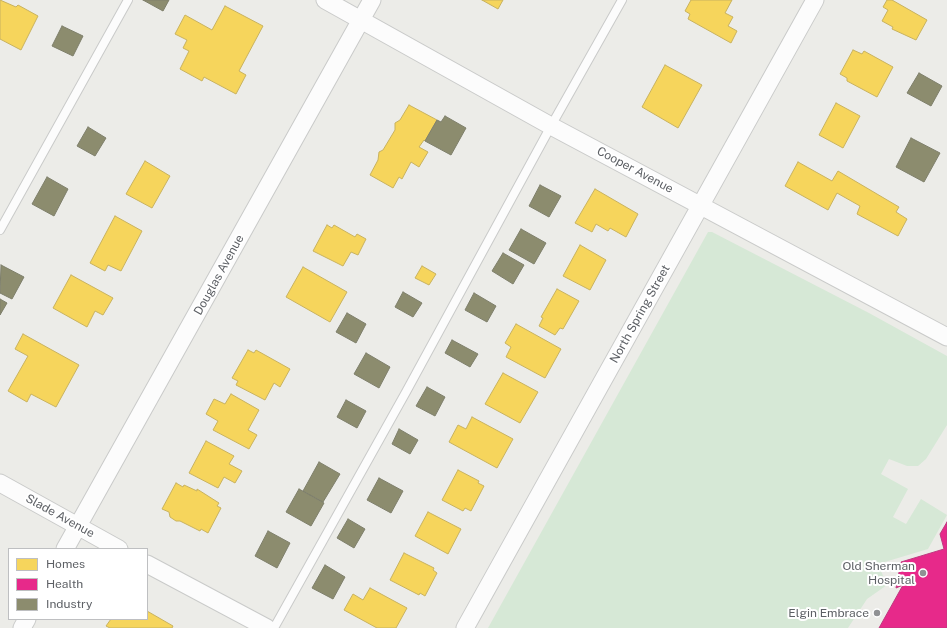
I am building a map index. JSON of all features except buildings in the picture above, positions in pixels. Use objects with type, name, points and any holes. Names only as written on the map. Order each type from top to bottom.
[{"type":"street","name":"Cooper Avenue","points":[[325,0],[551,126],[947,337]]},
{"type":"street","name":"Douglas Avenue","points":[[66,548],[372,0]]},
{"type":"street","name":"North Spring Street","points":[[465,628],[815,0]]},
{"type":"street","name":"Slade Avenue","points":[[0,483],[118,548]]},
{"type":"street","points":[[148,565],[267,628]]},
{"type":"lane","points":[[0,230],[128,0]]},
{"type":"lane","points":[[274,628],[622,0]]},
{"type":"green space","points":[[708,232],[712,232],[869,313],[947,356],[947,425],[926,459],[918,466],[907,466],[889,459],[881,474],[908,489],[893,517],[906,524],[921,499],[947,515],[928,549],[878,564],[887,585],[867,599],[848,628],[488,628]]},
{"type":"place","name":"Old Sherman Hospital","points":[[923,573]]},
{"type":"place","name":"Elgin Embrace","points":[[877,613]]}]
